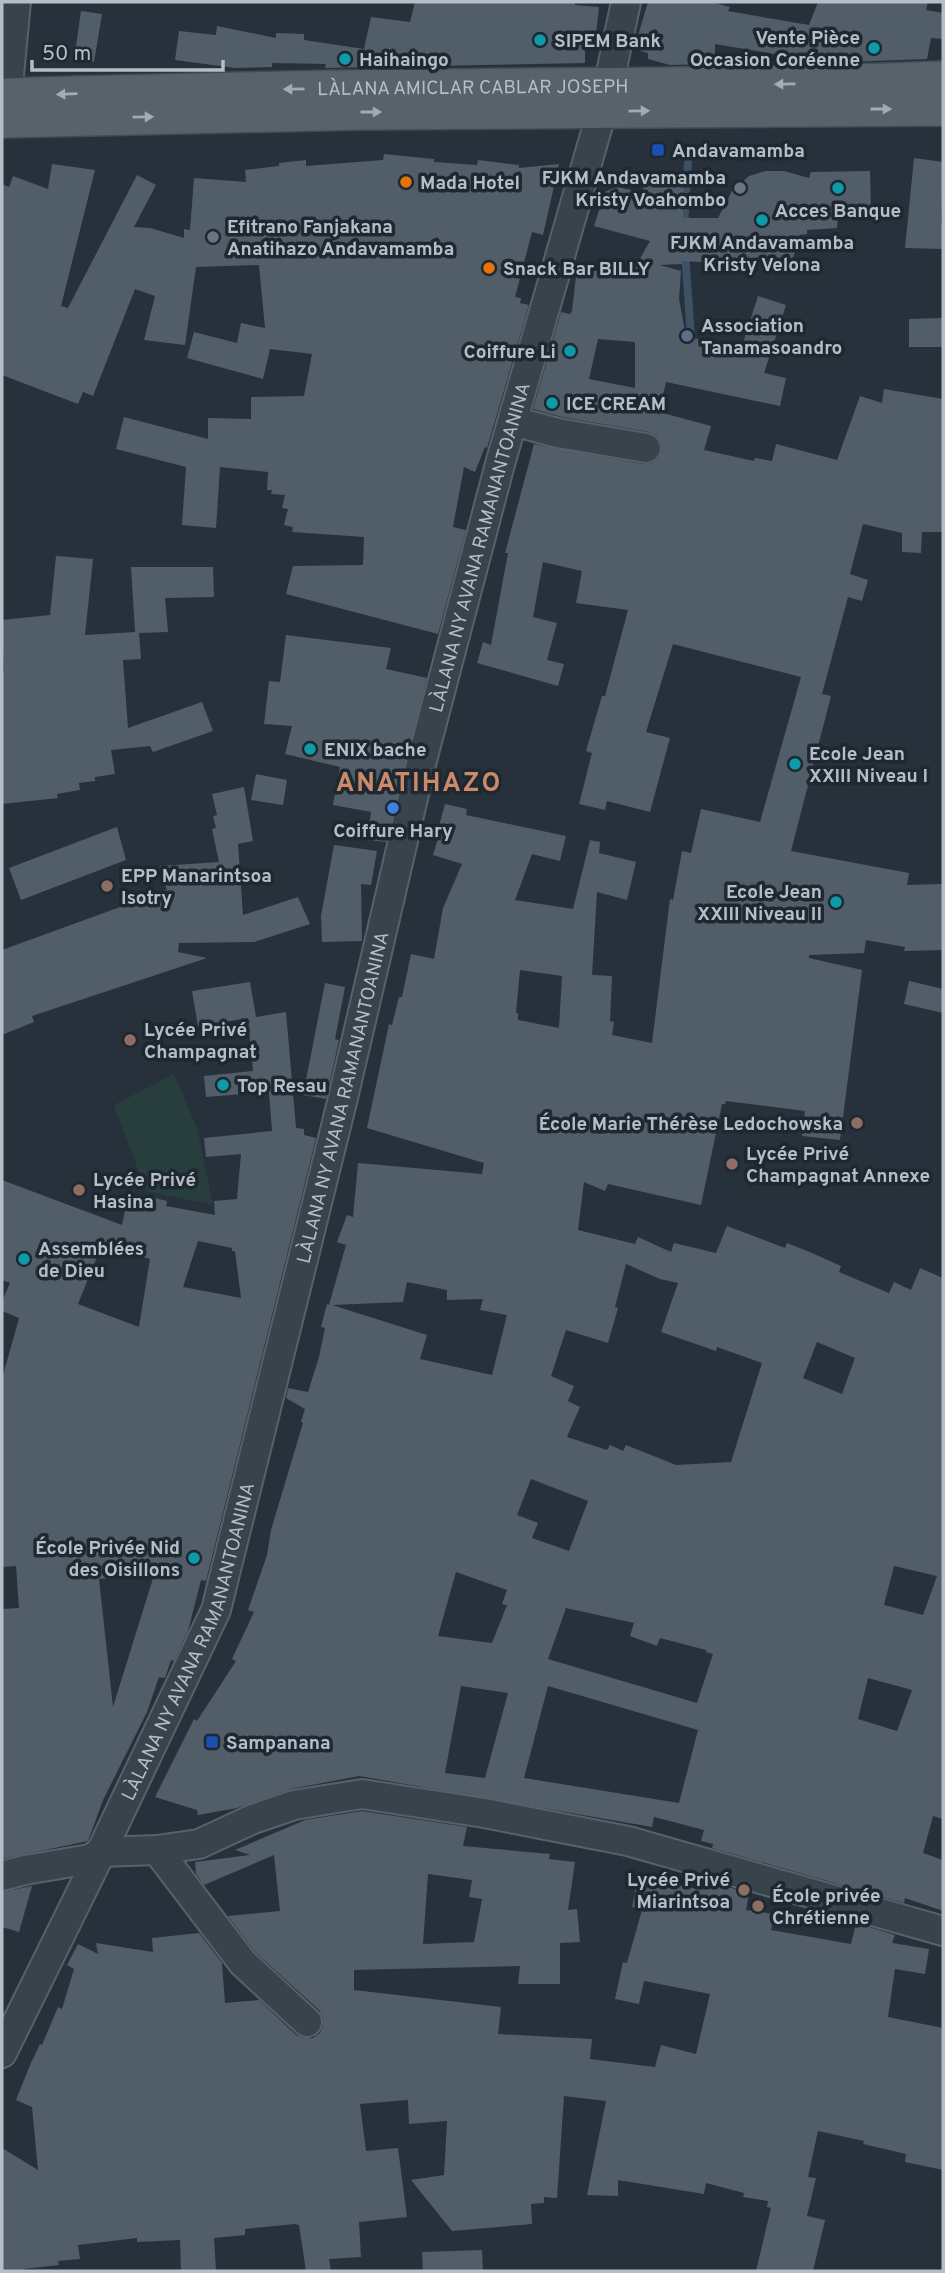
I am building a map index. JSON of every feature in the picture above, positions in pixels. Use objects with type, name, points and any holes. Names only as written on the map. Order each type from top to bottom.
[{"type":"main road","name":"LÀLANA AMICLAR CABLAR JOSEPH","points":[[3,112],[361,112],[943,79]]},
{"type":"main road","name":"LÀLANA AMICLAR CABLAR JOSEPH","points":[[605,99],[943,108]]},
{"type":"street","points":[[3,112],[16,2]]},
{"type":"street","name":"LÀLANA NY AVANA RAMANANTOANINA","points":[[2,2053],[102,1852],[216,1610],[342,1102],[420,768],[500,464],[605,99],[626,2]]},
{"type":"street","points":[[524,424],[558,433],[646,448]]},
{"type":"street","points":[[2,1876],[90,1859],[102,1852],[156,1850],[199,1844],[253,1819],[294,1805],[362,1794],[484,1813],[628,1841],[943,1931]]},
{"type":"street","points":[[156,1850],[243,1963],[307,2022]]},
{"type":"green space","points":[[174,1074],[197,1128],[213,1205],[146,1191],[114,1105]]},
{"type":"building","points":[[415,2],[575,2],[575,5],[599,7],[595,43],[592,43],[592,50],[585,50],[585,63],[325,68],[326,64],[272,63],[272,67],[235,68],[175,60],[179,31],[216,35],[217,26],[276,38],[276,33],[304,34],[304,40],[364,49],[371,17],[410,22]]},
{"type":"building","points":[[648,2],[711,2],[730,7],[728,11],[809,25],[818,2],[928,2],[926,10],[943,13],[943,39],[931,38],[927,59],[846,62],[798,60],[715,44],[715,64],[670,65],[648,59],[648,53],[634,49]]},
{"type":"building","points":[[81,11],[102,14],[94,62],[74,60]]},
{"type":"building","points":[[384,154],[477,165],[478,160],[519,165],[519,168],[559,164],[543,235],[532,232],[515,297],[521,298],[520,303],[529,305],[487,448],[485,447],[475,472],[464,467],[453,527],[466,530],[438,634],[286,594],[293,566],[363,565],[364,537],[292,532],[293,527],[284,525],[288,509],[282,508],[285,495],[271,494],[272,490],[267,490],[268,472],[220,467],[216,528],[182,525],[186,467],[116,449],[124,417],[208,439],[208,418],[251,419],[251,397],[304,396],[312,354],[270,349],[263,379],[187,358],[194,332],[237,343],[241,323],[265,328],[259,265],[196,267],[185,345],[144,340],[155,296],[135,289],[93,396],[83,392],[78,404],[2,375],[2,184],[9,187],[13,176],[48,189],[52,164],[95,170],[61,306],[68,308],[137,175],[156,185],[134,227],[150,228],[184,238],[184,229],[190,230],[194,178],[246,182],[245,170],[279,166],[279,163],[306,160],[306,166],[383,160]]},
{"type":"building","points":[[914,158],[943,162],[943,249],[905,248]]},
{"type":"building","points":[[766,171],[784,171],[809,178],[811,172],[870,171],[871,214],[838,215],[837,228],[807,230],[807,234],[800,235],[792,261],[682,261],[682,264],[660,265],[681,271],[679,299],[686,337],[742,346],[758,296],[786,305],[764,373],[786,378],[780,406],[666,382],[659,412],[711,426],[704,450],[754,461],[755,458],[772,461],[776,444],[837,460],[860,396],[882,403],[884,389],[943,399],[943,532],[922,532],[921,553],[902,552],[902,533],[863,524],[850,574],[868,580],[862,601],[848,597],[822,694],[831,696],[791,851],[909,873],[907,885],[943,884],[943,950],[904,951],[905,947],[866,940],[864,953],[809,955],[809,958],[862,970],[840,1140],[802,1136],[805,1111],[726,1101],[722,1104],[701,1205],[608,1184],[605,1191],[584,1182],[578,1230],[635,1244],[638,1237],[671,1252],[674,1243],[716,1253],[727,1226],[785,1248],[787,1243],[812,1253],[841,1266],[839,1272],[889,1293],[894,1282],[911,1290],[920,1268],[943,1278],[943,1819],[933,1816],[923,1853],[943,1860],[943,1911],[905,1898],[904,1903],[712,1848],[713,1844],[701,1841],[704,1830],[654,1817],[652,1827],[359,1776],[291,1789],[237,1808],[198,1815],[197,1810],[155,1797],[194,1719],[197,1721],[236,1661],[232,1659],[254,1612],[248,1610],[267,1555],[271,1530],[303,1423],[301,1422],[305,1409],[286,1398],[288,1388],[308,1392],[319,1357],[325,1328],[321,1327],[346,1245],[337,1242],[347,1215],[353,1217],[358,1163],[482,1174],[484,1163],[367,1128],[389,1024],[392,1025],[399,997],[402,997],[411,954],[434,959],[443,908],[462,864],[433,855],[442,826],[439,826],[445,804],[467,809],[466,815],[566,836],[560,861],[532,854],[515,900],[573,909],[590,840],[600,842],[599,853],[636,862],[627,900],[597,892],[592,975],[612,976],[612,1035],[652,1043],[670,899],[673,900],[682,851],[691,853],[701,809],[760,822],[801,677],[673,644],[646,732],[670,738],[650,812],[607,801],[605,810],[579,804],[592,753],[586,751],[602,696],[605,696],[628,610],[576,603],[582,571],[543,562],[533,617],[557,623],[547,660],[564,664],[558,686],[477,663],[483,642],[491,645],[508,553],[505,553],[534,444],[643,464],[658,459],[662,451],[661,442],[656,435],[649,432],[562,417],[533,409],[561,312],[570,314],[572,311],[577,268],[630,276],[650,241],[594,226],[605,192],[616,187],[642,192],[648,173],[684,181],[683,218],[718,218],[732,191],[749,176]],"holes":[[[598,339],[635,342],[635,388],[589,379]],[[520,970],[562,976],[559,1028],[518,1020]],[[626,1264],[660,1279],[678,1283],[661,1332],[762,1363],[731,1462],[676,1465],[626,1445],[623,1451],[610,1445],[607,1450],[567,1437],[580,1407],[568,1401],[574,1386],[551,1376],[566,1330],[608,1343]],[[407,1282],[447,1290],[447,1300],[483,1299],[480,1310],[507,1315],[492,1375],[420,1359],[427,1335],[332,1305],[403,1302]],[[817,1342],[855,1358],[842,1394],[803,1378]],[[531,1479],[588,1501],[569,1551],[532,1538],[538,1523],[517,1515]],[[894,1566],[937,1576],[923,1615],[884,1605]],[[456,1572],[507,1590],[502,1604],[507,1605],[492,1643],[438,1636]],[[566,1608],[634,1623],[630,1636],[657,1646],[660,1638],[713,1654],[697,1703],[548,1659]],[[868,1678],[912,1690],[897,1731],[858,1719]],[[461,1686],[508,1693],[485,1778],[445,1773]],[[548,1686],[698,1730],[679,1803],[524,1778]]]},
{"type":"building","points":[[943,318],[943,347],[909,347],[909,319]]},
{"type":"building","points":[[56,556],[93,559],[85,635],[135,632],[131,567],[213,567],[214,597],[165,598],[168,632],[139,633],[141,659],[123,660],[128,728],[202,702],[213,731],[153,752],[150,746],[111,750],[115,774],[79,783],[80,790],[57,794],[58,798],[2,804],[2,620],[50,615]]},
{"type":"building","points":[[286,635],[391,648],[386,669],[427,678],[386,842],[367,840],[371,812],[333,805],[340,767],[285,754],[292,726],[264,724],[269,681],[280,682]]},
{"type":"building","points":[[256,774],[287,780],[283,805],[251,800]]},
{"type":"building","points":[[244,787],[253,841],[238,844],[243,915],[298,897],[310,924],[254,942],[179,943],[178,952],[207,958],[32,1016],[34,1022],[2,1035],[2,950],[167,890],[160,866],[219,862],[212,829],[216,828],[213,816],[217,815],[212,794]]},
{"type":"building","points":[[117,827],[126,860],[21,900],[9,868]]},
{"type":"building","points":[[334,845],[377,851],[371,885],[361,884],[362,941],[322,942],[321,916]]},
{"type":"building","points":[[909,981],[943,989],[943,1013],[904,1004]]},
{"type":"building","points":[[250,982],[256,1017],[286,1012],[296,1128],[304,1129],[304,1135],[316,1138],[206,1581],[201,1580],[188,1631],[174,1661],[171,1660],[165,1678],[159,1677],[147,1712],[103,1800],[88,1841],[2,1859],[2,1609],[19,1608],[16,1566],[2,1567],[2,1379],[19,1318],[2,1311],[2,1301],[10,1283],[2,1280],[2,1180],[122,1225],[126,1206],[143,1210],[147,1196],[167,1201],[166,1206],[215,1215],[214,1201],[237,1199],[241,1154],[206,1157],[204,1138],[272,1131],[269,1092],[206,1097],[204,1076],[253,1071],[248,1018],[198,1026],[192,991]],"holes":[[[198,1241],[232,1248],[232,1251],[235,1251],[241,1298],[183,1287]],[[101,1247],[110,1250],[111,1247],[150,1259],[139,1327],[78,1304]],[[154,1575],[113,1707],[99,1579]]]},
{"type":"building","points":[[325,983],[345,987],[335,1039],[339,1040],[326,1099],[303,1095]]},
{"type":"building","points":[[362,1811],[467,1827],[463,1846],[550,1854],[549,1859],[575,1862],[568,1910],[577,1909],[580,1942],[560,1943],[560,1984],[518,1984],[520,1966],[354,1970],[354,1990],[501,2007],[498,2034],[592,2039],[590,2059],[655,2067],[661,2045],[696,2054],[710,1994],[644,1981],[639,2004],[615,1999],[623,1962],[627,1963],[642,1910],[632,1907],[638,1877],[702,1890],[704,1880],[749,1893],[746,1910],[774,1914],[771,1930],[851,1944],[856,1923],[895,1935],[892,1943],[929,1949],[925,1974],[895,1969],[888,2017],[943,2028],[943,2170],[905,2162],[906,2154],[818,2131],[808,2177],[816,2178],[807,2216],[825,2220],[813,2271],[756,2271],[771,2208],[767,2207],[768,2201],[743,2197],[744,2193],[706,2183],[704,2194],[618,2180],[618,2196],[587,2195],[606,2101],[564,2096],[557,2198],[544,2197],[544,2203],[531,2204],[532,2224],[452,2231],[411,2180],[444,2175],[447,2121],[409,2124],[408,2100],[360,2104],[366,2151],[398,2148],[407,2217],[359,2222],[361,2257],[329,2259],[331,2271],[306,2271],[299,2225],[295,2224],[245,2229],[245,2235],[214,2238],[216,2271],[181,2271],[180,2240],[137,2242],[137,2238],[78,2245],[80,2259],[58,2261],[59,2265],[23,2271],[2,2271],[2,2148],[38,2170],[32,2107],[16,2100],[58,2007],[62,2009],[74,1969],[67,1965],[78,1944],[98,1954],[96,1943],[153,1952],[152,1938],[199,1933],[222,1963],[225,2003],[259,2000],[296,2035],[313,2038],[320,2033],[323,2018],[319,2010],[255,1952],[228,1916],[280,1911],[274,1855],[204,1885],[196,1874],[195,1862],[250,1855],[235,1850],[305,1820]],"holes":[[[428,1874],[472,1880],[469,1897],[482,1899],[474,1942],[423,1944]]]},
{"type":"building","points":[[32,1886],[19,1932],[2,1927],[2,1892]]},
{"type":"building","points":[[482,2250],[483,2271],[423,2271],[422,2252]]},
{"type":"waterway","points":[[684,227],[688,163]]},
{"type":"waterway","points":[[685,251],[691,338]]},
{"type":"place","name":"SIPEM Bank","points":[[540,40]]},
{"type":"place","name":"Vente Pièce Occasion Coréenne","points":[[874,48]]},
{"type":"place","name":"Haihaingo","points":[[345,59]]},
{"type":"place","name":"Andavamamba","points":[[658,150]]},
{"type":"place","name":"Mada Hotel","points":[[406,182]]},
{"type":"place","name":"FJKM Andavamamba Kristy Voahombo","points":[[740,188]]},
{"type":"place","name":"Acces Banque","points":[[838,188]]},
{"type":"place","name":"FJKM Andavamamba Kristy Velona","points":[[762,220]]},
{"type":"place","name":"Efitrano Fanjakana Anatihazo Andavamamba","points":[[213,237]]},
{"type":"place","name":"Snack Bar BILLY","points":[[489,268]]},
{"type":"place","name":"Association Tanamasoandro","points":[[687,336]]},
{"type":"place","name":"Coiffure Li","points":[[570,351]]},
{"type":"place","name":"ICE CREAM","points":[[552,403]]},
{"type":"place","name":"ENIX bache","points":[[310,749]]},
{"type":"place","name":"Ecole Jean XXIII Niveau I","points":[[795,764]]},
{"type":"place","name":"Coiffure Hary","points":[[393,808]]},
{"type":"place","name":"EPP Manarintsoa Isotry","points":[[107,886]]},
{"type":"place","name":"Ecole Jean XXIII Niveau II","points":[[836,902]]},
{"type":"place","name":"Lycée Privé Champagnat","points":[[130,1040]]},
{"type":"place","name":"Top Resau","points":[[223,1085]]},
{"type":"place","name":"École Marie Thérèse Ledochowska","points":[[857,1123]]},
{"type":"place","name":"Lycée Privé Champagnat Annexe","points":[[732,1164]]},
{"type":"place","name":"Lycée Privé Hasina","points":[[79,1190]]},
{"type":"place","name":"Assemblées de Dieu","points":[[24,1259]]},
{"type":"place","name":"École Privée Nid des Oisillons","points":[[194,1558]]},
{"type":"place","name":"Sampanana","points":[[212,1742]]},
{"type":"place","name":"Lycée Privé Miarintsoa","points":[[744,1890]]},
{"type":"place","name":"École privée Chrétienne","points":[[758,1906]]},
{"type":"district","name":"ANATIHAZO","points":[[419,782]]}]
